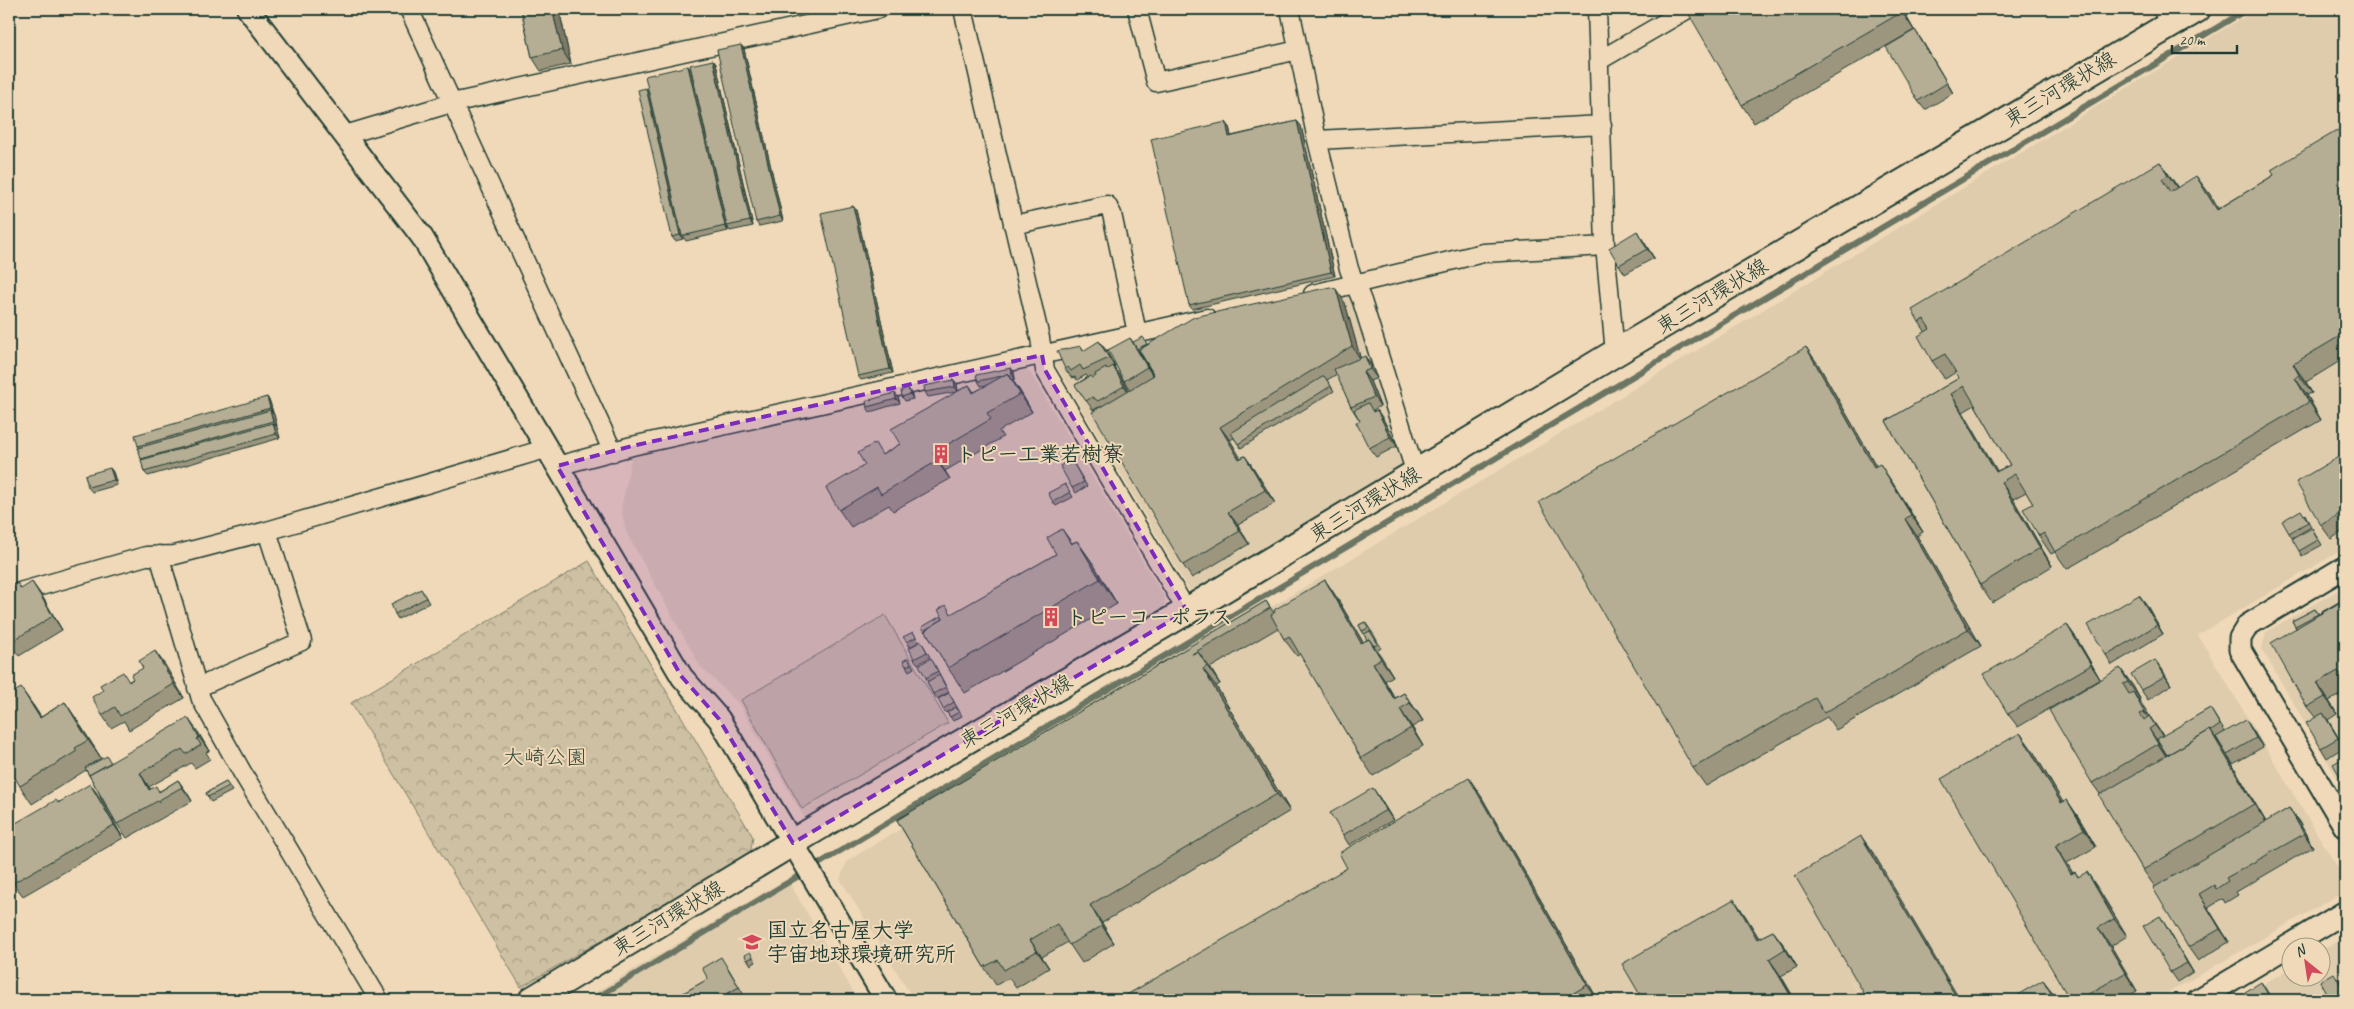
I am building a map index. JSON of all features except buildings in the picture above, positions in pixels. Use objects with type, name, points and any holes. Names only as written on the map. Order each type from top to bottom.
[{"type":"main road","name":"東三河環状線","points":[[532,1000],[1416,474],[2166,16],[2197,9]]},
{"type":"street","points":[[248,9],[422,237],[545,449],[557,466],[682,677],[719,719],[886,1000]]},
{"type":"street","points":[[409,9],[613,452]]},
{"type":"street","points":[[345,135],[452,103],[878,9]]},
{"type":"street","points":[[963,9],[1040,338],[1045,370],[1187,611]]},
{"type":"street","points":[[1136,9],[1156,82],[1298,50]]},
{"type":"street","points":[[1290,9],[1317,140],[1355,284],[1416,474]]},
{"type":"street","points":[[1596,9],[1600,60],[1605,246],[1615,353]]},
{"type":"street","points":[[1600,60],[1688,9]]},
{"type":"street","points":[[1317,140],[1602,125]]},
{"type":"street","points":[[1013,225],[1107,205],[1112,214],[1137,333]]},
{"type":"street","points":[[1301,297],[1483,253],[1605,246]]},
{"type":"street","points":[[557,466],[632,446],[1224,314]]},
{"type":"street","points":[[9,595],[146,556],[175,555],[267,531],[545,449]]},
{"type":"street","points":[[197,688],[302,642],[267,531]]},
{"type":"street","points":[[159,555],[201,699],[242,772],[379,1000]]},
{"type":"street","points":[[2345,567],[2248,625],[2240,638],[2240,650],[2345,827]]},
{"type":"street","points":[[2198,1000],[2345,912]]},
{"type":"highlighted area","points":[[1042,355],[1045,370],[1187,611],[793,843],[719,719],[682,677],[557,466],[632,446]]},
{"type":"shaded area","points":[[2257,9],[2345,9],[2345,548],[2198,635],[2345,880],[2340,894],[2156,1000],[2067,1000],[2053,978],[2066,1000],[1864,1000],[1844,969],[1862,1000],[914,1000],[840,879],[847,861],[1548,441]]},
{"type":"shaded area","points":[[1345,295],[1355,301],[1404,457],[1403,468],[1191,593],[1053,360]]},
{"type":"shaded area","points":[[1022,365],[1030,372],[1165,598],[1165,608],[806,821],[739,704],[700,666],[626,532],[621,509],[632,454]]},
{"type":"shaded area","points":[[2345,586],[2345,792],[2262,649],[2266,632]]},
{"type":"shaded area","name":"国立名古屋大学 宇宙地球環境研究所","points":[[783,881],[790,884],[858,1000],[582,1000]]},
{"type":"shaded area","points":[[2345,936],[2345,1000],[2236,1000],[2282,973],[2282,986],[2332,986],[2332,944]]},
{"type":"green space","name":"大崎公園","points":[[589,561],[753,837],[750,854],[521,987],[351,703]]},
{"type":"green space","points":[[885,615],[948,723],[802,809],[741,700]]},
{"type":"waterway","points":[[593,1000],[1077,708],[2248,9]]},
{"type":"place","name":"トピー工業若樹寮","points":[[941,454]]},
{"type":"place","name":"トピーコーポラス","points":[[1051,617]]},
{"type":"place","name":"国立名古屋大学 宇宙地球環境研究所","points":[[752,942]]}]
